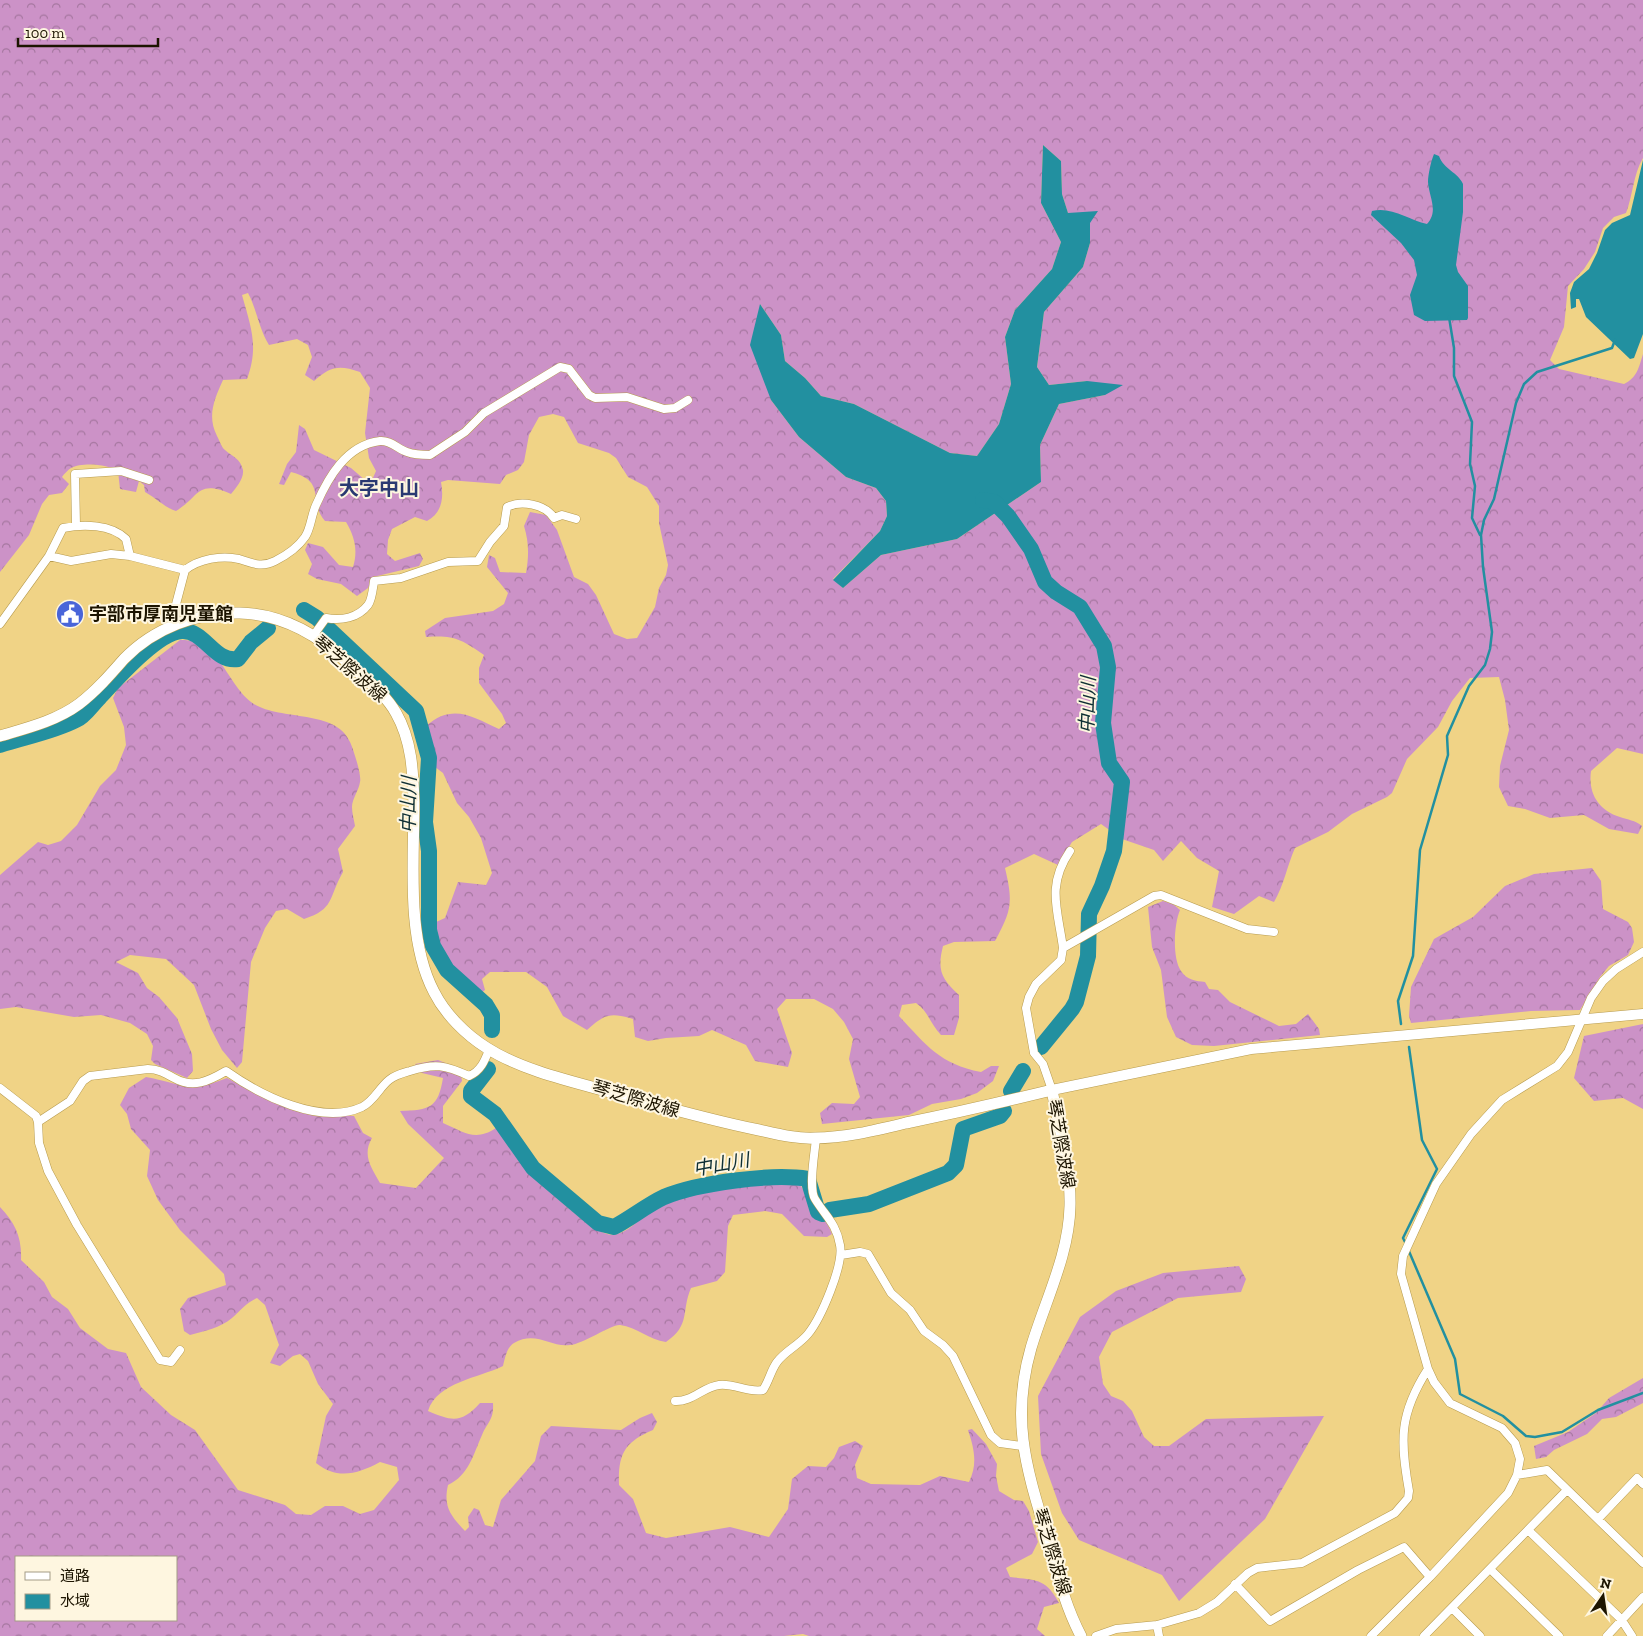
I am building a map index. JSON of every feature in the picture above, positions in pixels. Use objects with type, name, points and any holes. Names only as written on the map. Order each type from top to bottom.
[{"type":"main road","name":"琴芝際波線","points":[[0,736],[38,724],[69,711],[93,692],[137,648],[160,632],[176,625],[213,614],[240,613],[283,622],[314,636],[341,656],[388,701],[403,727],[412,759],[415,914],[418,950],[428,980],[443,1007],[464,1030],[489,1050],[552,1074],[660,1106],[798,1138],[816,1138],[878,1129],[1052,1090],[1069,1184],[1069,1218],[1063,1253],[1025,1371],[1021,1410],[1022,1446],[1058,1574],[1081,1636]]},
{"type":"street","points":[[176,625],[175,608],[185,570],[201,560],[237,559],[260,565],[274,562],[290,552],[304,538],[331,473],[362,447],[381,441],[389,442],[406,452],[430,455],[465,432],[484,413],[560,367],[570,369],[589,395],[595,398],[627,397],[664,409],[675,408],[688,400]]},
{"type":"street","points":[[76,526],[75,474],[121,471],[149,480]]},
{"type":"street","points":[[314,636],[326,618],[345,620],[366,607],[369,604],[374,581],[401,578],[448,562],[478,561],[490,542],[504,526],[507,507],[512,504],[540,506],[554,518],[562,516],[576,519]]},
{"type":"street","points":[[0,624],[49,556],[63,528],[76,526],[110,529],[126,539],[130,556]]},
{"type":"street","points":[[49,556],[71,561],[111,554],[130,556],[185,570]]},
{"type":"street","points":[[1070,851],[1063,861],[1054,894],[1063,948],[1061,960],[1036,984],[1026,1008],[1034,1053],[1043,1064],[1052,1090],[1251,1049],[1643,1014]]},
{"type":"street","points":[[1063,948],[1154,896],[1161,895],[1247,929],[1274,932]]},
{"type":"street","points":[[1371,1636],[1430,1578],[1508,1493],[1517,1475],[1520,1459],[1515,1443],[1502,1428],[1450,1403],[1434,1382],[1428,1369],[1401,1274],[1403,1256],[1436,1184],[1471,1134],[1502,1100],[1557,1066],[1568,1052],[1584,1019],[1591,998],[1603,981],[1616,969],[1643,952]]},
{"type":"street","points":[[38,1122],[70,1101],[73,1093],[90,1076],[148,1069],[155,1069],[188,1083],[198,1084],[226,1071],[269,1097],[318,1111],[344,1112],[371,1101],[390,1080],[429,1065],[452,1068],[469,1076],[483,1063],[489,1050]]},
{"type":"street","points":[[0,1088],[29,1110],[38,1122],[38,1143],[48,1171],[77,1224],[160,1360],[171,1362],[180,1350]]},
{"type":"street","points":[[674,1402],[682,1402],[720,1385],[763,1390],[776,1364],[805,1338],[817,1320],[838,1268],[841,1255],[834,1224],[814,1198],[812,1188],[816,1138]]},
{"type":"street","points":[[841,1255],[860,1252],[868,1254],[892,1293],[910,1310],[924,1331],[943,1345],[953,1356],[991,1435],[1000,1443],[1022,1446]]},
{"type":"street","points":[[1096,1636],[1116,1628],[1157,1625],[1199,1613],[1217,1602],[1235,1584],[1257,1568],[1302,1563],[1382,1520],[1402,1506],[1408,1498],[1409,1491],[1403,1453],[1404,1427],[1408,1408],[1416,1388],[1428,1369]]},
{"type":"street","points":[[1517,1475],[1547,1470],[1643,1563]]},
{"type":"street","points":[[1598,1519],[1637,1478],[1643,1484]]},
{"type":"street","points":[[1424,1636],[1567,1490]]},
{"type":"street","points":[[1528,1530],[1621,1620],[1632,1636]]},
{"type":"street","points":[[1235,1584],[1270,1622],[1358,1570],[1404,1547],[1430,1578]]},
{"type":"street","points":[[1490,1569],[1559,1636]]},
{"type":"street","points":[[1606,1636],[1643,1597]]},
{"type":"street","points":[[1452,1608],[1480,1636]]},
{"type":"street","points":[[1157,1625],[1159,1636]]},
{"type":"green space","points":[[0,0],[1643,0],[1643,158],[1637,171],[1626,213],[1614,217],[1603,228],[1595,252],[1584,269],[1568,286],[1564,327],[1550,360],[1559,369],[1624,384],[1635,375],[1643,354],[1643,754],[1617,748],[1591,771],[1590,779],[1593,793],[1600,805],[1612,814],[1634,821],[1642,826],[1638,834],[1609,829],[1584,815],[1550,818],[1525,809],[1508,806],[1499,787],[1500,766],[1509,730],[1505,700],[1499,677],[1470,678],[1452,701],[1438,727],[1407,759],[1392,793],[1352,814],[1328,832],[1295,848],[1274,902],[1259,896],[1234,914],[1212,907],[1219,871],[1197,858],[1181,841],[1163,861],[1154,850],[1122,839],[1101,824],[1072,842],[1058,865],[1034,854],[1005,868],[1010,898],[1009,906],[1005,921],[995,941],[954,942],[943,946],[940,961],[942,973],[948,984],[959,995],[959,1018],[954,1035],[941,1035],[924,1010],[916,1003],[902,1005],[899,1016],[926,1045],[944,1059],[967,1069],[981,1072],[991,1066],[999,1066],[993,1081],[977,1093],[961,1099],[932,1104],[909,1115],[822,1124],[820,1113],[832,1103],[854,1104],[860,1097],[849,1059],[853,1039],[844,1022],[833,1009],[814,999],[786,999],[777,1009],[792,1053],[788,1067],[755,1061],[746,1045],[712,1030],[699,1036],[648,1041],[635,1037],[633,1019],[613,1015],[603,1018],[587,1030],[563,1016],[547,987],[526,972],[490,972],[482,979],[485,990],[481,993],[455,970],[444,955],[436,922],[445,918],[458,882],[486,885],[492,873],[481,838],[469,817],[457,803],[443,773],[435,767],[434,750],[426,726],[435,719],[453,713],[471,716],[499,729],[506,723],[502,714],[479,683],[479,668],[484,655],[457,639],[426,637],[425,631],[445,618],[493,611],[504,604],[508,593],[487,567],[489,555],[495,558],[500,572],[526,573],[528,549],[524,526],[530,512],[546,515],[557,530],[574,577],[588,584],[596,595],[614,634],[627,639],[637,638],[655,607],[659,588],[666,575],[668,565],[659,523],[659,506],[647,487],[628,477],[616,458],[609,453],[578,443],[564,417],[553,414],[539,417],[529,435],[524,462],[518,470],[506,475],[500,484],[448,480],[441,482],[442,499],[436,514],[427,521],[415,517],[392,529],[388,540],[387,554],[395,561],[420,553],[423,559],[419,566],[373,577],[368,588],[357,596],[341,584],[317,579],[308,574],[312,564],[305,550],[308,543],[323,547],[339,565],[353,567],[355,544],[346,522],[325,521],[317,506],[313,486],[302,476],[291,472],[284,485],[279,484],[287,464],[296,452],[299,425],[305,429],[314,450],[351,468],[365,480],[372,480],[376,471],[369,458],[365,433],[370,388],[360,372],[346,368],[336,368],[325,372],[314,381],[305,375],[312,357],[308,345],[297,339],[269,345],[248,293],[242,295],[252,337],[253,357],[251,368],[247,379],[223,380],[212,415],[214,429],[222,446],[238,460],[243,470],[241,480],[231,494],[211,488],[205,489],[176,511],[145,492],[144,485],[139,481],[136,492],[120,489],[118,471],[114,469],[95,465],[76,466],[62,477],[69,484],[62,493],[49,495],[42,504],[29,535],[0,572]],"holes":[[[1043,145],[1061,161],[1062,194],[1068,213],[1090,223],[1090,243],[1083,267],[1044,312],[1037,367],[1049,385],[1087,381],[1105,395],[1059,404],[1040,445],[1041,482],[957,539],[881,555],[843,588],[833,579],[880,531],[887,516],[886,501],[876,488],[846,477],[799,437],[771,400],[760,304],[781,335],[785,361],[805,378],[821,396],[854,404],[950,453],[977,456],[999,424],[1011,384],[1005,337],[1015,310],[1052,269],[1061,242],[1041,203]]]},
{"type":"green space","points":[[180,640],[204,646],[221,663],[242,694],[251,702],[275,712],[332,724],[343,731],[350,742],[360,774],[359,785],[352,804],[355,826],[338,849],[343,872],[326,907],[304,919],[287,909],[276,911],[265,928],[251,962],[242,1062],[237,1068],[222,1050],[211,1029],[194,985],[166,959],[130,955],[116,962],[138,973],[147,988],[159,997],[177,1018],[192,1054],[193,1071],[187,1078],[155,1064],[151,1060],[153,1046],[147,1034],[130,1023],[101,1015],[74,1017],[16,1007],[0,1009],[0,875],[38,842],[48,845],[61,841],[77,825],[100,786],[116,770],[126,745],[124,727],[113,698],[118,688]]},
{"type":"green space","points":[[1592,868],[1601,881],[1603,909],[1628,922],[1632,928],[1634,942],[1628,955],[1609,966],[1600,977],[1580,1010],[1531,1011],[1411,1023],[1409,1016],[1411,987],[1434,939],[1473,917],[1505,886],[1534,874]]},
{"type":"green space","points":[[1163,901],[1173,904],[1180,910],[1175,932],[1175,950],[1178,965],[1186,976],[1205,982],[1209,989],[1218,990],[1230,1002],[1279,1026],[1296,1024],[1308,1014],[1319,1029],[1320,1035],[1214,1046],[1192,1045],[1176,1037],[1167,1017],[1161,970],[1152,947],[1148,907]]},
{"type":"green space","points":[[1643,1024],[1643,1109],[1623,1098],[1594,1101],[1574,1078],[1584,1036]]},
{"type":"green space","points":[[438,1060],[460,1069],[462,1081],[443,1106],[443,1123],[463,1132],[476,1135],[496,1128],[506,1137],[523,1161],[551,1192],[569,1209],[606,1234],[620,1233],[667,1203],[698,1192],[731,1186],[799,1183],[806,1194],[809,1209],[827,1223],[832,1234],[827,1237],[804,1236],[782,1214],[765,1211],[733,1215],[728,1226],[725,1272],[717,1281],[691,1288],[682,1324],[674,1336],[666,1342],[620,1325],[570,1345],[529,1338],[522,1339],[510,1347],[503,1366],[460,1382],[440,1393],[428,1411],[444,1417],[456,1419],[467,1415],[480,1403],[493,1403],[492,1417],[466,1470],[448,1485],[447,1505],[449,1511],[465,1531],[469,1527],[468,1517],[474,1508],[479,1510],[485,1525],[493,1527],[501,1500],[535,1461],[541,1436],[551,1426],[621,1430],[652,1413],[657,1422],[653,1430],[636,1439],[625,1450],[620,1465],[619,1485],[633,1499],[646,1533],[666,1538],[730,1527],[769,1537],[788,1509],[792,1479],[808,1466],[826,1467],[834,1458],[839,1447],[855,1441],[863,1446],[855,1465],[857,1478],[871,1484],[920,1485],[940,1476],[969,1482],[974,1462],[968,1430],[972,1429],[986,1444],[997,1464],[996,1476],[999,1491],[1014,1500],[1023,1501],[1029,1511],[1038,1542],[1032,1554],[1006,1568],[1010,1577],[1034,1580],[1045,1585],[1059,1603],[1044,1607],[1037,1629],[1045,1636],[809,1636],[803,1634],[784,1636],[0,1636],[0,1207],[14,1225],[19,1237],[21,1260],[44,1282],[52,1297],[68,1309],[80,1328],[108,1349],[126,1353],[141,1387],[171,1415],[195,1430],[238,1490],[285,1505],[296,1514],[311,1515],[325,1506],[343,1506],[360,1514],[374,1510],[399,1480],[397,1467],[380,1462],[364,1470],[340,1473],[332,1472],[316,1463],[326,1416],[333,1404],[318,1384],[308,1361],[300,1354],[293,1356],[280,1366],[270,1363],[279,1345],[265,1305],[257,1298],[247,1304],[232,1318],[217,1327],[190,1335],[184,1331],[180,1309],[188,1298],[226,1285],[224,1274],[180,1230],[158,1200],[147,1176],[150,1150],[131,1129],[127,1114],[120,1105],[129,1088],[146,1077],[186,1086],[204,1085],[227,1078],[257,1093],[305,1109],[354,1116],[363,1133],[372,1138],[368,1150],[369,1161],[380,1183],[416,1188],[444,1158],[408,1124],[400,1111],[425,1108],[431,1105],[438,1096],[443,1078],[422,1073],[415,1064]]},
{"type":"green space","points":[[1239,1266],[1246,1279],[1241,1292],[1178,1298],[1112,1332],[1099,1357],[1103,1384],[1111,1396],[1123,1401],[1132,1411],[1144,1437],[1154,1446],[1169,1446],[1206,1419],[1324,1416],[1265,1519],[1179,1601],[1162,1575],[1079,1540],[1062,1513],[1041,1454],[1038,1396],[1080,1317],[1116,1291],[1163,1273]]},
{"type":"green space","points":[[1643,1378],[1643,1403],[1616,1417],[1602,1419],[1587,1434],[1554,1450],[1546,1457],[1536,1459],[1534,1446],[1568,1432],[1596,1413],[1609,1398]]},
{"type":"water","points":[[1043,145],[1061,161],[1062,194],[1068,213],[1098,211],[1090,223],[1090,243],[1083,267],[1044,312],[1037,367],[1049,385],[1087,381],[1123,385],[1105,395],[1059,404],[1040,445],[1041,482],[957,539],[881,555],[843,588],[833,580],[880,531],[887,516],[886,501],[876,488],[846,477],[799,437],[771,400],[750,345],[760,304],[781,335],[785,361],[805,378],[821,396],[854,404],[950,453],[977,456],[999,424],[1011,384],[1005,337],[1015,310],[1052,269],[1061,242],[1041,203]]},
{"type":"water","points":[[1434,154],[1439,156],[1444,165],[1463,184],[1463,212],[1456,265],[1458,272],[1468,286],[1467,320],[1425,321],[1414,315],[1410,295],[1417,275],[1414,260],[1401,243],[1371,215],[1372,211],[1386,210],[1427,224],[1431,219],[1433,209],[1428,182]]},
{"type":"water","points":[[1643,160],[1643,334],[1634,358],[1630,359],[1586,317],[1579,299],[1576,299],[1576,307],[1571,309],[1570,293],[1574,282],[1589,269],[1605,230],[1612,223],[1630,215]]},
{"type":"waterway","points":[[1449,317],[1454,348],[1454,376],[1472,422],[1470,464],[1475,486],[1472,518],[1480,535]]},
{"type":"waterway","points":[[1401,1024],[1398,1001],[1413,956],[1420,850],[1448,755],[1447,736],[1469,686],[1485,665],[1490,649],[1492,632],[1483,567],[1481,535],[1484,520],[1494,499],[1516,403],[1524,384],[1537,372],[1612,348],[1615,340]]},
{"type":"waterway","name":"中山川","points":[[983,500],[994,502],[1008,516],[1031,549],[1045,582],[1056,592],[1080,607],[1104,646],[1108,667],[1103,723],[1109,763],[1122,782],[1114,851],[1102,886],[1089,914],[1088,956],[1076,1002],[1041,1047]]},
{"type":"waterway","name":"中山川","points":[[304,610],[317,618],[416,711],[429,758],[425,822],[429,851],[429,930],[433,946],[447,970],[486,1005],[492,1015],[492,1030]]},
{"type":"waterway","name":"中山川","points":[[0,745],[58,728],[79,718],[149,648],[172,634],[182,631],[190,632],[222,656],[238,659],[251,642],[268,628]]},
{"type":"waterway","points":[[1406,1244],[1403,1238],[1437,1169],[1422,1140],[1409,1047]]},
{"type":"waterway","name":"中山川","points":[[488,1069],[471,1091],[471,1096],[495,1114],[533,1168],[598,1223],[614,1227],[658,1200],[678,1192],[696,1187],[756,1178],[793,1177],[808,1179],[818,1212],[823,1214],[830,1210],[869,1204],[948,1173],[956,1165],[963,1129],[1000,1116],[1004,1111]]},
{"type":"waterway","name":"中山川","points":[[1011,1091],[1023,1071]]},
{"type":"waterway","points":[[1408,1249],[1455,1359],[1460,1394],[1503,1416],[1526,1436],[1535,1437],[1562,1432],[1598,1410],[1643,1393]]},
{"type":"place","name":"宇部市厚南児童館","points":[[70,614]]},
{"type":"district","name":"大字中山","points":[[379,488]]}]
